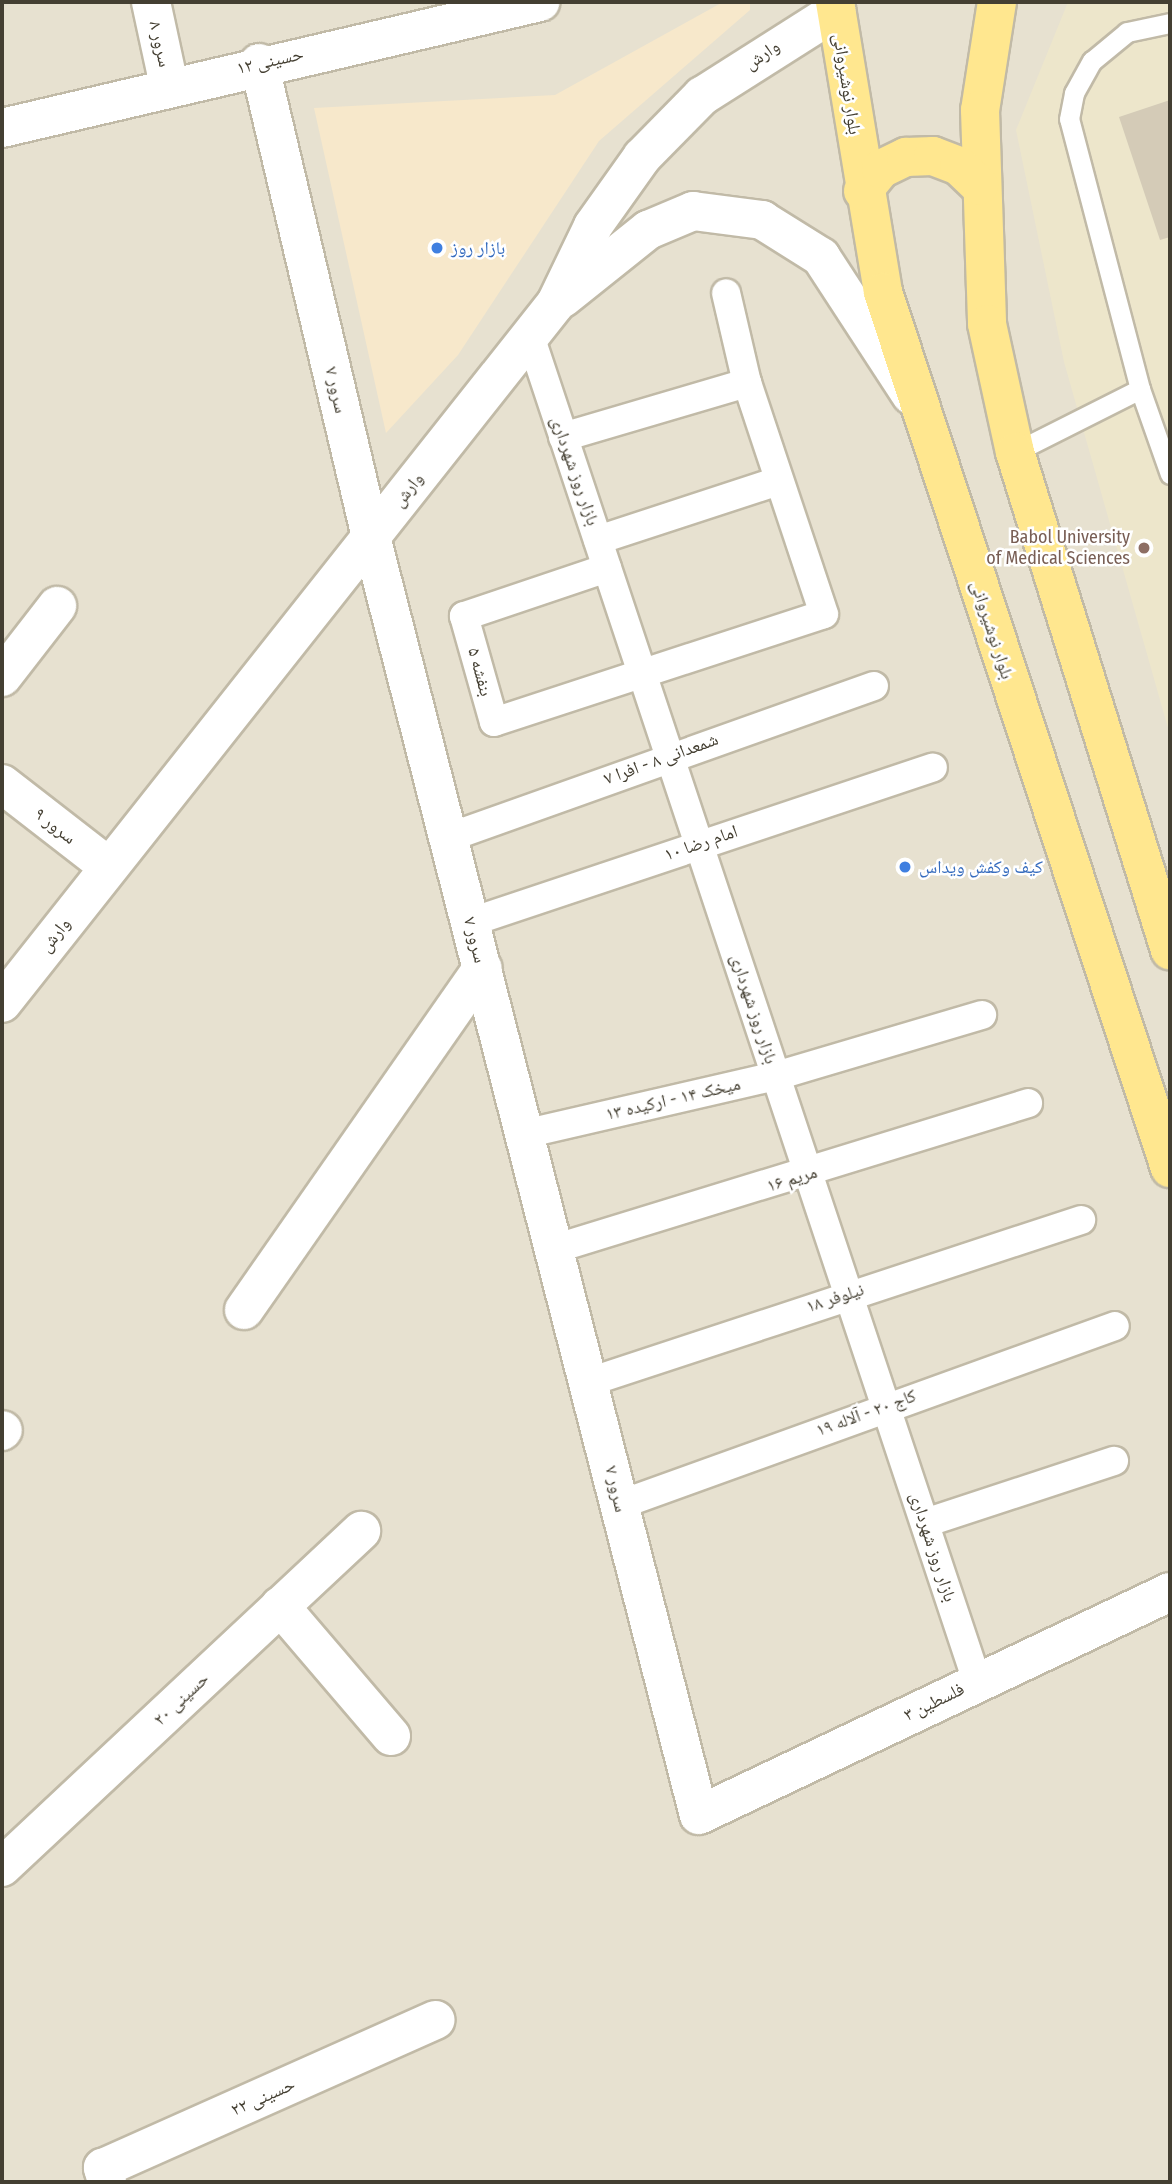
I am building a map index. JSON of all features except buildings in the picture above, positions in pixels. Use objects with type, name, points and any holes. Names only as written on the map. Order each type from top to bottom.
[{"type":"main road","points":[[998,2],[980,110],[978,184],[987,324],[1015,452],[1170,950]]},
{"type":"main road","name":"بلوار نوشیروانی","points":[[836,6],[863,191],[883,292],[1170,1168]]},
{"type":"main road","points":[[863,191],[881,169],[906,157],[933,156],[959,166],[978,184]]},
{"type":"street","name":"سرور ۸","points":[[151,2],[169,85]]},
{"type":"street","name":"حسینی ۱۲","points":[[2,128],[169,85],[540,2]]},
{"type":"street","name":"وارش","points":[[2,1003],[556,303],[593,226],[642,157],[702,96],[836,6]]},
{"type":"street","name":"سرور ۷","points":[[259,64],[371,537],[450,837],[523,1134],[592,1381],[619,1505],[699,1815]]},
{"type":"street","points":[[556,303],[648,229],[693,211],[762,220],[821,257],[920,408]]},
{"type":"street","points":[[642,674],[824,614],[747,383],[726,293]]},
{"type":"street","name":"بازار روز شهرداری","points":[[530,337],[977,1681]]},
{"type":"street","points":[[563,437],[747,383]]},
{"type":"street","points":[[598,540],[778,481]]},
{"type":"street","name":"بنفشه ۵","points":[[607,568],[464,615],[494,722],[642,674]]},
{"type":"street","points":[[2,677],[57,606]]},
{"type":"street","name":"شمعدانی ۸ - افرا ۷","points":[[450,837],[669,754],[874,686]]},
{"type":"street","name":"امام رضا ۱۰","points":[[471,922],[699,843],[933,767]]},
{"type":"street","name":"سرور ۹","points":[[2,784],[109,867]]},
{"type":"street","points":[[244,1310],[483,968]]},
{"type":"street","name":"میخک ۱۴ - ارکیده ۱۳","points":[[523,1134],[776,1076],[982,1015]]},
{"type":"street","name":"مریم ۱۶","points":[[554,1250],[809,1174],[1028,1103]]},
{"type":"street","name":"نیلوفر ۱۸","points":[[592,1381],[848,1293],[1081,1220]]},
{"type":"street","name":"کاج ۲۰ - آلاله ۱۹","points":[[619,1505],[1115,1325]]},
{"type":"street","points":[[925,1522],[1114,1461]]},
{"type":"street","name":"حسینی ٢٠","points":[[2,1867],[361,1531]]},
{"type":"street","name":"فلسطین ۳","points":[[699,1815],[977,1681],[1170,1592]]},
{"type":"street","points":[[280,1606],[391,1736]]},
{"type":"street","name":"حسینی ۲۲","points":[[107,2182],[103,2168],[436,2020]]},
{"type":"lane","points":[[1170,23],[1127,32],[1092,61],[1074,93],[1069,119],[1140,390],[1170,474]]},
{"type":"lane","points":[[1015,452],[1140,390]]},
{"type":"shaded area","points":[[2,2],[1170,2],[1170,2182],[2,2182]]},
{"type":"shaded area","name":"بازار روز","points":[[723,2],[750,2],[750,10],[599,141],[458,355],[386,433],[314,108],[555,95]]},
{"type":"shaded area","name":"Babol University of Medical Sciences","points":[[1068,2],[1170,2],[1170,735],[1064,362],[1016,130]]},
{"type":"place","name":"بازار روز","points":[[437,248]]},
{"type":"place","name":"Babol University of Medical Sciences","points":[[1144,548]]},
{"type":"place","name":"کیف و‌کفش ویداس","points":[[905,867]]}]
